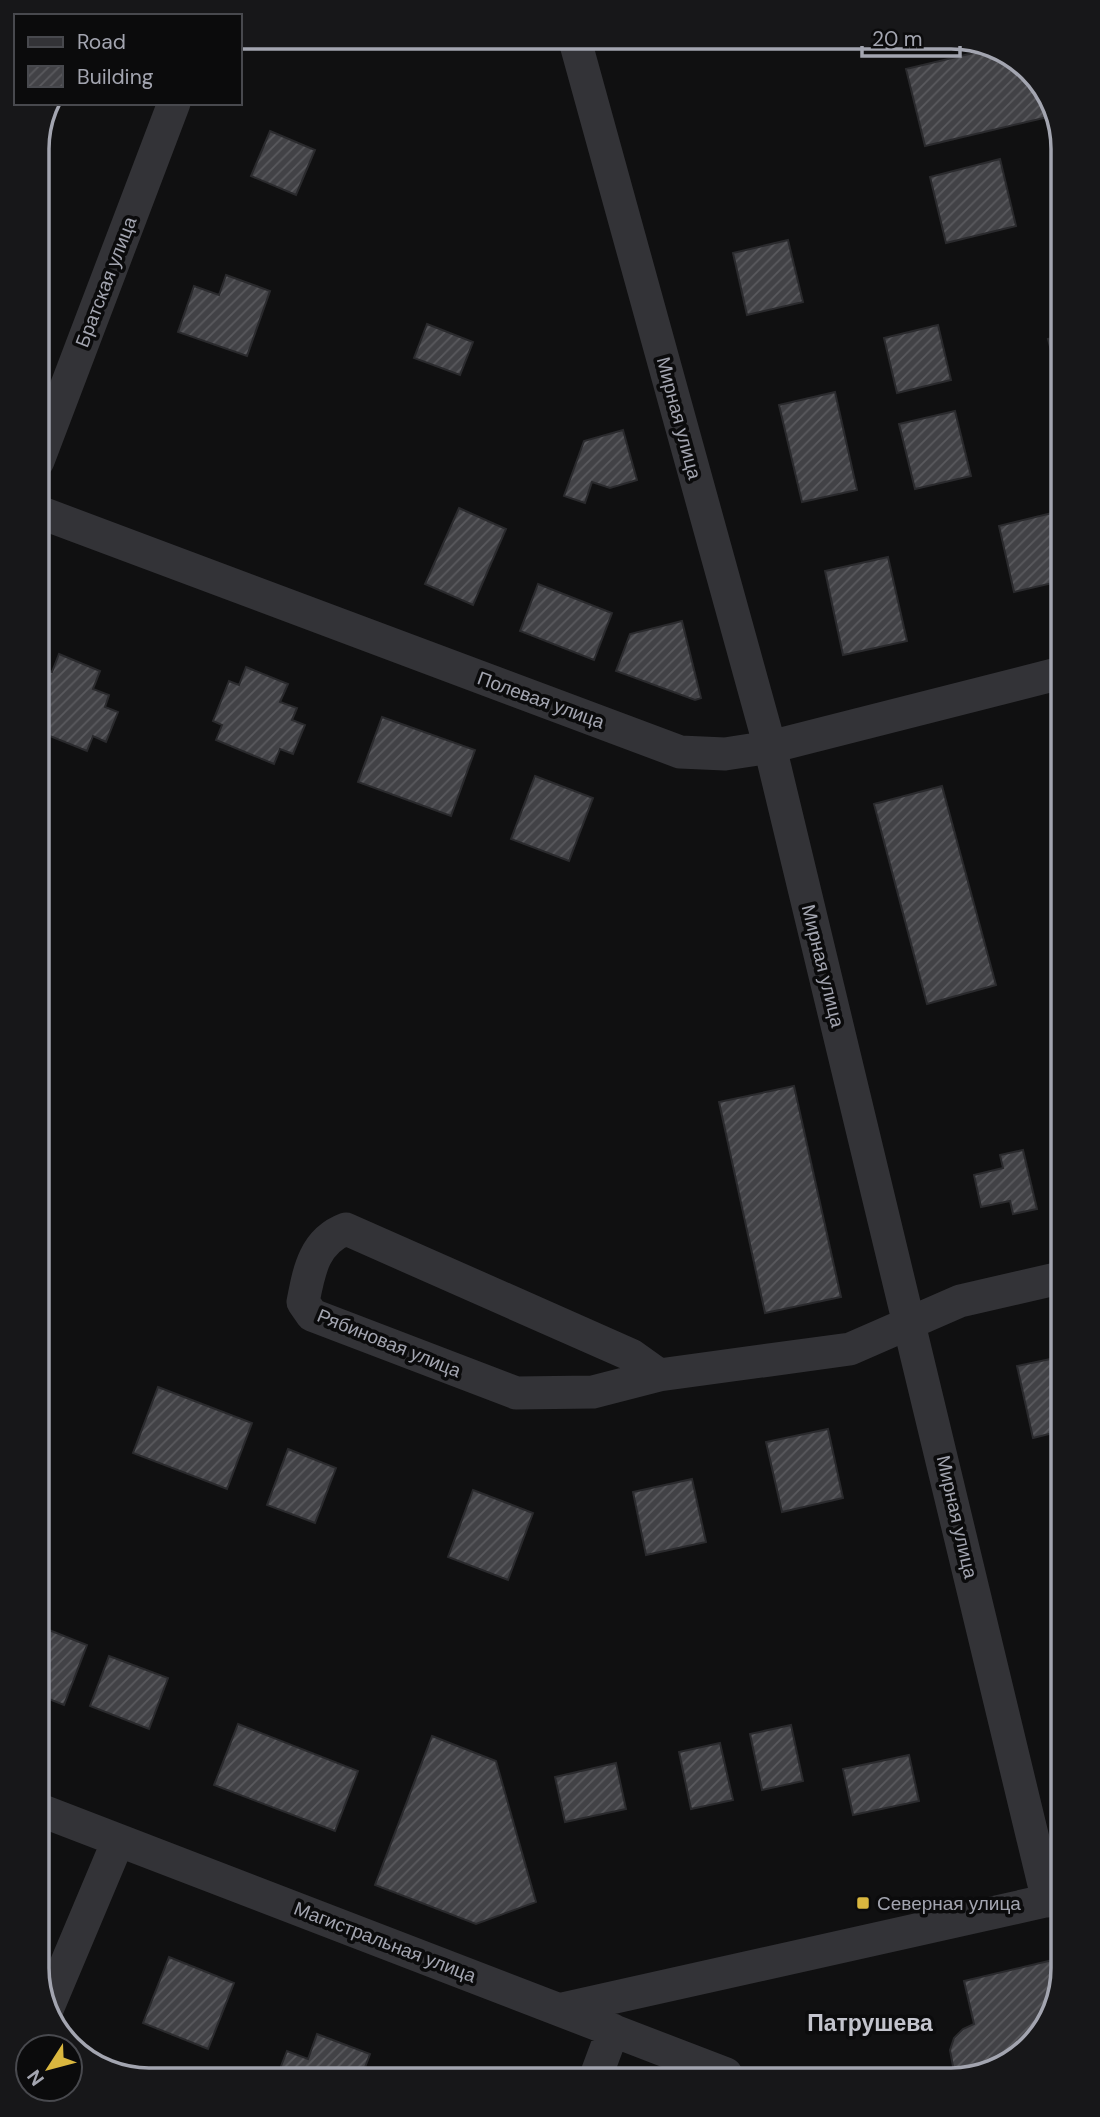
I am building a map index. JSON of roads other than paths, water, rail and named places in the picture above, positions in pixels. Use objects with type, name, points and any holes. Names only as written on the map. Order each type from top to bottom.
[{"type":"street","name":"Мирная улица","points":[[577,49],[770,747],[1051,1879]]},
{"type":"street","name":"Братская улица","points":[[49,432],[173,105]]},
{"type":"street","name":"Полевая улица","points":[[49,516],[680,752],[724,754],[770,747],[1051,676]]},
{"type":"street","name":"Рябиновая улица","points":[[659,1375],[631,1355],[346,1229],[330,1235],[310,1265],[303,1302],[312,1315],[516,1393],[593,1392],[659,1375],[850,1349],[960,1301],[1051,1280]]},
{"type":"street","name":"Магистральная улица","points":[[49,1814],[711,2068]]},
{"type":"street","points":[[53,1994],[118,1841]]},
{"type":"street","points":[[562,2009],[1051,1900]]},
{"type":"street","points":[[599,2068],[613,2030]]},
{"type":"place","name":"Северная улица","points":[[863,1903]]},
{"type":"district","name":"Патрушева","points":[[870,2023]]}]
